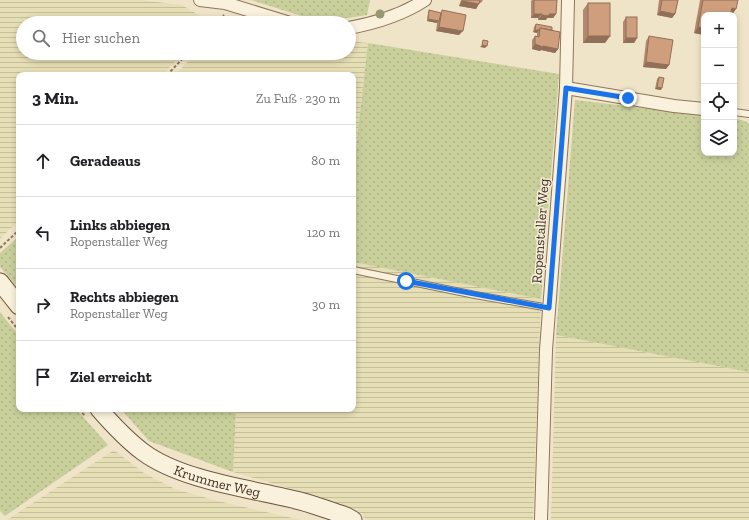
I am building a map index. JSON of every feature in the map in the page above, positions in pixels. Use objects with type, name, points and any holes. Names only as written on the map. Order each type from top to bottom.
[{"type":"main road","points":[[0,282],[13,311]]},
{"type":"main road","name":"Krummer Weg","points":[[102,412],[143,452],[168,466],[214,481],[302,501],[346,516],[353,520]]},
{"type":"street","points":[[200,0],[225,3],[267,16]]},
{"type":"street","points":[[356,26],[383,20],[410,10],[425,0]]},
{"type":"street","name":"Ropenstaller Weg","points":[[541,520],[546,350],[566,88],[568,0]]},
{"type":"street","points":[[566,88],[674,106],[701,109]]},
{"type":"lane","points":[[737,112],[749,114]]},
{"type":"lane","points":[[356,271],[475,295],[549,308]]},
{"type":"path","points":[[170,72],[181,60]]},
{"type":"path","points":[[0,248],[16,233]]},
{"type":"path","points":[[13,311],[16,321]]},
{"type":"shaded area","points":[[0,0],[141,0],[182,5],[200,16],[16,16],[16,60],[177,60],[165,72],[16,72],[16,223],[0,239]]},
{"type":"shaded area","points":[[356,42],[368,43],[356,149],[356,72],[178,72],[189,60],[356,60]]},
{"type":"shaded area","points":[[356,263],[541,299],[533,520],[369,520],[323,498],[233,472],[236,412],[356,412]]},
{"type":"shaded area","points":[[556,335],[749,372],[749,520],[551,520]]},
{"type":"shaded area","points":[[114,450],[144,473],[175,489],[214,500],[301,520],[7,520]]},
{"type":"green space","points":[[251,0],[370,0],[367,15],[356,17],[302,16]]},
{"type":"green space","points":[[368,43],[559,74],[541,299],[356,263],[356,149]]},
{"type":"green space","points":[[575,100],[701,115],[701,156],[737,156],[737,119],[749,123],[749,372],[556,335]]},
{"type":"green space","points":[[16,239],[16,286],[0,267],[0,253]]},
{"type":"green space","points":[[0,312],[16,332],[16,412],[79,412],[108,445],[5,516],[0,511]]},
{"type":"green space","points":[[124,412],[236,412],[233,472],[149,441]]},
{"type":"building","points":[[480,0],[479,4],[462,1]]},
{"type":"building","points":[[534,0],[557,0],[556,14],[549,14],[549,16],[534,14]]},
{"type":"building","points":[[662,0],[678,0],[675,14],[660,11]]},
{"type":"building","points":[[703,0],[738,0],[736,9],[732,8],[731,12],[701,12],[701,28],[698,27]]},
{"type":"building","points":[[588,3],[610,3],[610,36],[588,36]]},
{"type":"building","points":[[429,10],[441,13],[439,21],[428,19]]},
{"type":"building","points":[[442,10],[466,15],[463,31],[439,27]]},
{"type":"building","points":[[626,17],[637,17],[637,38],[626,38]]},
{"type":"building","points":[[536,24],[552,27],[552,30],[540,28],[539,30],[535,30]]},
{"type":"building","points":[[540,28],[560,32],[558,49],[543,47],[535,44],[535,36],[539,37]]},
{"type":"building","points":[[649,36],[673,40],[669,65],[646,62]]},
{"type":"building","points":[[483,40],[488,41],[487,46],[482,45]]},
{"type":"building","points":[[659,77],[664,78],[662,88],[657,87]]},
{"type":"route","points":[[406,281],[549,308],[566,88],[628,98]]}]
